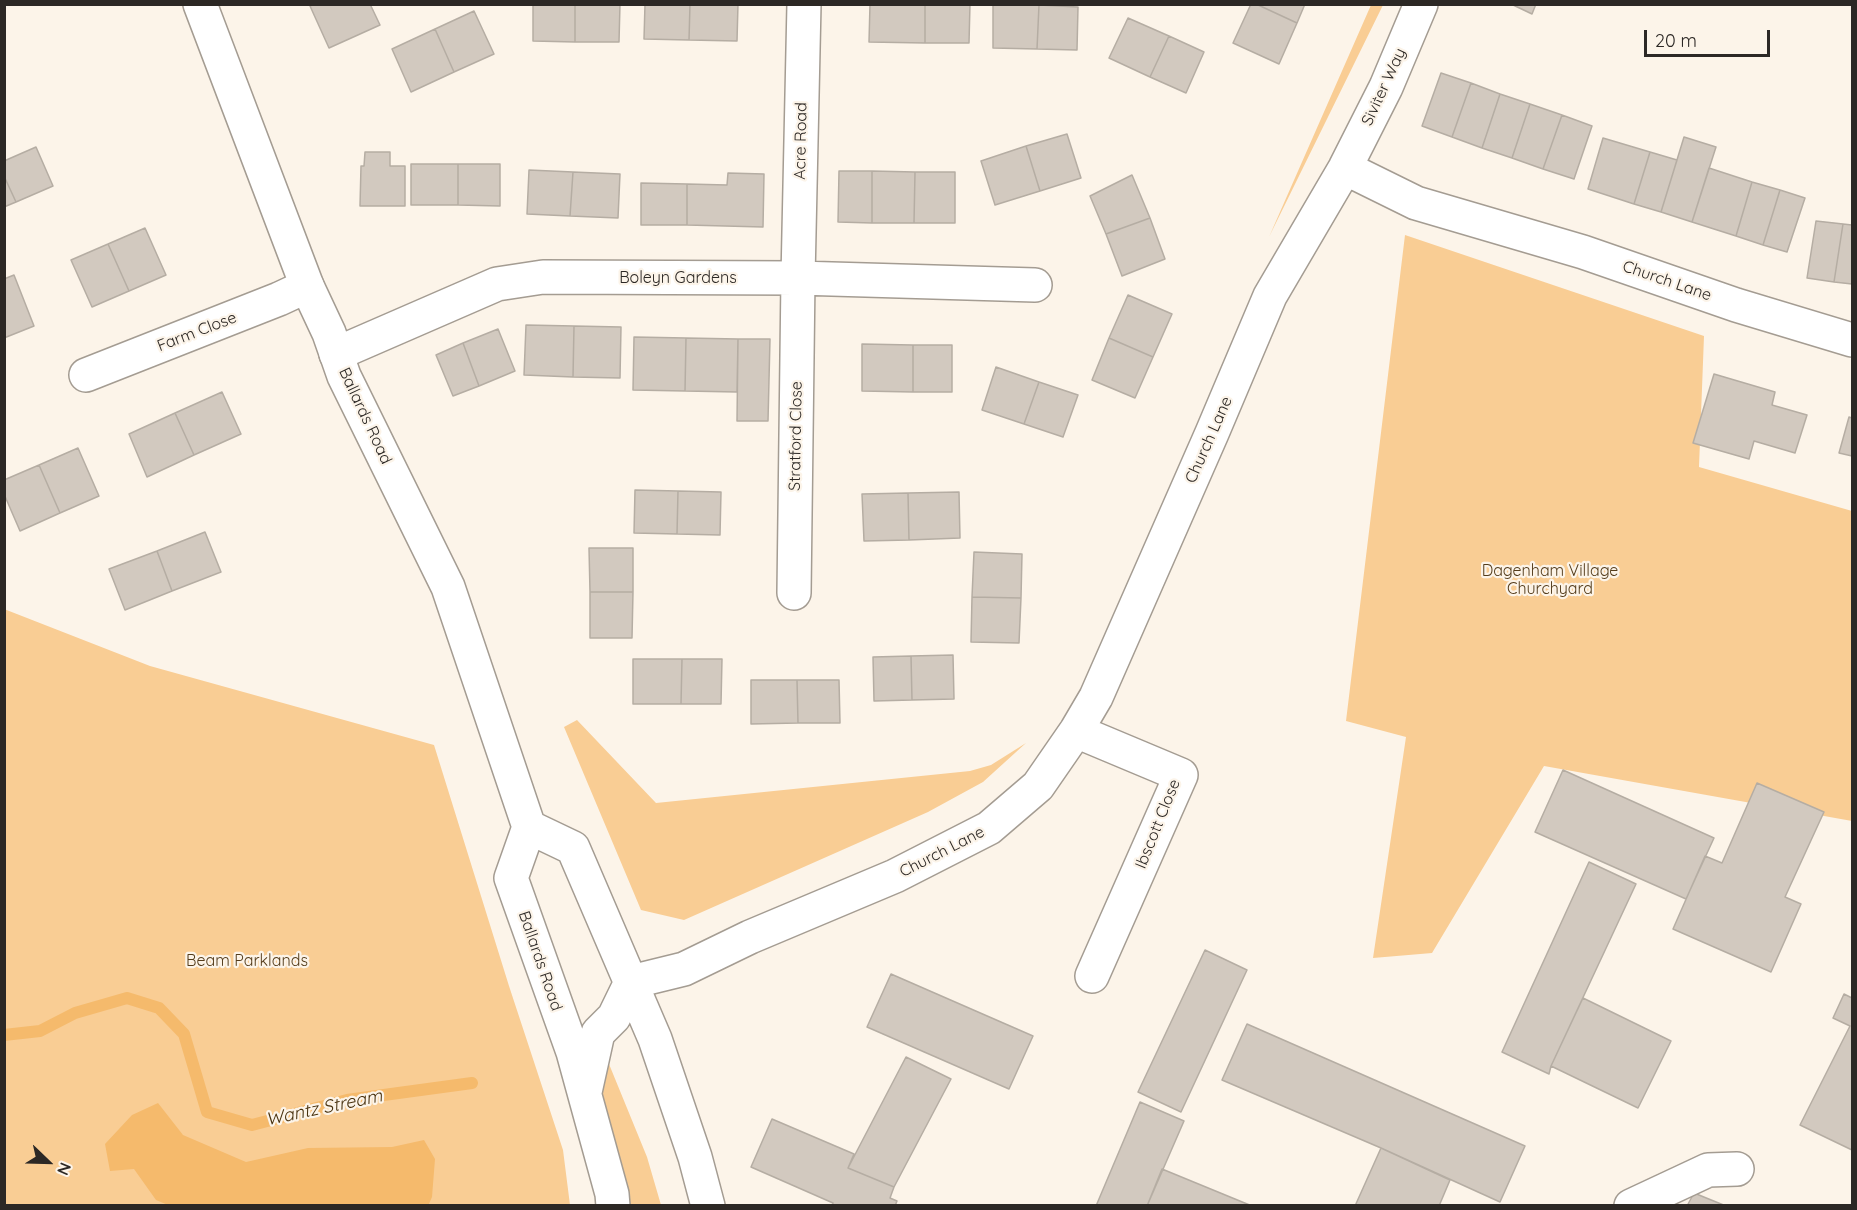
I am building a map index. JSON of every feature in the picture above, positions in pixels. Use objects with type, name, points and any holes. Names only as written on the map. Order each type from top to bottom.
[{"type":"street","name":"Ballards Road","points":[[200,4],[307,286],[329,333],[344,376],[448,587],[529,827],[511,878],[573,1052],[612,1194],[613,1206]]},
{"type":"street","name":"Acre Road","points":[[798,278],[804,4]]},
{"type":"street","name":"Siviter Way","points":[[1345,168],[1386,87],[1421,4]]},
{"type":"street","name":"Church Lane","points":[[631,982],[684,969],[750,937],[896,876],[989,828],[1038,786],[1076,731],[1096,697],[1270,296],[1345,168],[1416,203],[1583,252],[1736,305],[1852,340]]},
{"type":"street","name":"Boleyn Gardens","points":[[336,354],[497,284],[543,277],[798,278],[1035,285]]},
{"type":"street","name":"Stratford Close","points":[[794,593],[798,278]]},
{"type":"street","name":"Farm Close","points":[[86,375],[307,286]]},
{"type":"street","name":"Ibscott Close","points":[[1076,731],[1180,775],[1092,976]]},
{"type":"street","points":[[529,827],[573,848],[656,1039],[695,1157],[708,1206]]},
{"type":"street","name":"Ballards Road","points":[[584,1096],[598,1033],[614,1017],[631,982]]},
{"type":"street","points":[[1631,1206],[1708,1170],[1737,1169]]},
{"type":"green space","points":[[1371,5],[1383,5],[1269,237]]},
{"type":"green space","name":"Dagenham Village Churchyard","points":[[1405,235],[1704,336],[1699,467],[1852,511],[1852,821],[1544,766],[1432,953],[1373,958],[1406,737],[1346,721]]},
{"type":"green space","name":"Beam Parklands","points":[[4,609],[150,666],[434,745],[563,1150],[570,1205],[5,1205]]},
{"type":"green space","points":[[577,720],[656,803],[970,771],[991,765],[1026,743],[983,782],[928,812],[684,920],[641,910],[564,727]]},
{"type":"green space","points":[[591,1020],[647,1157],[661,1205],[615,1205]]},
{"type":"shaded area","points":[[158,1103],[183,1135],[246,1162],[308,1148],[392,1147],[424,1140],[435,1159],[432,1197],[428,1206],[168,1205],[156,1200],[134,1169],[110,1171],[105,1144],[132,1115]]},
{"type":"building","points":[[314,4],[370,4],[380,25],[329,48],[310,6]]},
{"type":"building","points":[[533,4],[575,4],[575,42],[533,41]]},
{"type":"building","points":[[575,4],[620,4],[619,42],[575,42]]},
{"type":"building","points":[[645,4],[690,4],[689,40],[644,39]]},
{"type":"building","points":[[690,4],[738,4],[737,41],[689,40]]},
{"type":"building","points":[[870,4],[925,4],[925,43],[869,42]]},
{"type":"building","points":[[925,4],[970,4],[969,43],[925,43]]},
{"type":"building","points":[[993,4],[1039,5],[1037,49],[993,48]]},
{"type":"building","points":[[1251,4],[1256,4],[1297,23],[1279,64],[1233,43]]},
{"type":"building","points":[[1256,4],[1305,4],[1297,23]]},
{"type":"building","points":[[1511,4],[1536,4],[1532,14]]},
{"type":"building","points":[[1039,5],[1078,7],[1077,50],[1037,49]]},
{"type":"building","points":[[474,11],[494,54],[454,72],[435,29]]},
{"type":"building","points":[[1128,18],[1169,36],[1150,77],[1109,58]]},
{"type":"building","points":[[435,29],[454,72],[411,92],[392,49]]},
{"type":"building","points":[[1169,36],[1204,52],[1186,93],[1150,77]]},
{"type":"building","points":[[1441,73],[1471,83],[1452,137],[1422,126]]},
{"type":"building","points":[[1471,83],[1500,94],[1482,148],[1452,137]]},
{"type":"building","points":[[1500,94],[1530,104],[1512,158],[1482,148]]},
{"type":"building","points":[[1530,104],[1562,115],[1543,169],[1512,158]]},
{"type":"building","points":[[1562,115],[1592,126],[1574,179],[1543,169]]},
{"type":"building","points":[[1067,134],[1081,178],[1040,191],[1026,146]]},
{"type":"building","points":[[1684,137],[1716,147],[1692,222],[1661,212]]},
{"type":"building","points":[[1603,138],[1650,152],[1634,204],[1588,189]]},
{"type":"building","points":[[1026,146],[1040,191],[995,205],[981,161]]},
{"type":"building","points":[[36,147],[53,186],[16,202],[4,176],[4,161]]},
{"type":"building","points":[[365,152],[390,152],[390,166],[405,166],[405,206],[360,206],[361,166],[364,166]]},
{"type":"building","points":[[1650,152],[1677,160],[1661,212],[1634,204]]},
{"type":"building","points":[[411,164],[458,164],[458,205],[411,205]]},
{"type":"building","points":[[458,164],[500,164],[500,206],[458,205]]},
{"type":"building","points":[[1709,168],[1752,182],[1736,236],[1692,222]]},
{"type":"building","points":[[529,170],[573,172],[570,216],[527,214]]},
{"type":"building","points":[[839,171],[872,171],[872,223],[838,222]]},
{"type":"building","points":[[872,171],[915,172],[914,223],[872,223]]},
{"type":"building","points":[[573,172],[620,174],[618,218],[570,216]]},
{"type":"building","points":[[915,172],[955,172],[955,223],[914,223]]},
{"type":"building","points":[[728,173],[764,174],[763,227],[687,225],[687,184],[727,185]]},
{"type":"building","points":[[1132,175],[1150,218],[1106,234],[1090,196]]},
{"type":"building","points":[[4,176],[16,202],[4,207]]},
{"type":"building","points":[[1752,182],[1780,190],[1763,245],[1736,236]]},
{"type":"building","points":[[641,183],[687,184],[687,225],[641,225]]},
{"type":"building","points":[[1780,190],[1805,198],[1787,252],[1763,245]]},
{"type":"building","points":[[1150,218],[1165,259],[1122,276],[1106,234]]},
{"type":"building","points":[[1816,221],[1843,224],[1834,282],[1807,278]]},
{"type":"building","points":[[1843,224],[1852,225],[1852,284],[1834,282]]},
{"type":"building","points":[[145,228],[166,275],[129,291],[108,244]]},
{"type":"building","points":[[108,244],[129,291],[92,307],[71,260]]},
{"type":"building","points":[[14,275],[34,326],[4,338],[4,279]]},
{"type":"building","points":[[1128,295],[1172,314],[1153,357],[1109,338]]},
{"type":"building","points":[[526,325],[574,326],[573,377],[524,375]]},
{"type":"building","points":[[574,326],[621,327],[620,378],[573,377]]},
{"type":"building","points":[[498,329],[515,371],[479,386],[463,343]]},
{"type":"building","points":[[634,337],[686,338],[685,391],[633,390]]},
{"type":"building","points":[[686,338],[738,339],[737,392],[685,391]]},
{"type":"building","points":[[1109,338],[1153,357],[1135,398],[1092,380]]},
{"type":"building","points":[[738,339],[770,339],[768,421],[737,421]]},
{"type":"building","points":[[463,343],[479,386],[453,396],[436,355]]},
{"type":"building","points":[[862,344],[913,345],[913,392],[862,391]]},
{"type":"building","points":[[913,345],[952,345],[952,392],[913,392]]},
{"type":"building","points":[[996,367],[1039,382],[1024,424],[982,410]]},
{"type":"building","points":[[1714,374],[1775,392],[1772,405],[1807,415],[1795,453],[1754,441],[1749,459],[1693,443]]},
{"type":"building","points":[[1039,382],[1078,395],[1063,437],[1024,424]]},
{"type":"building","points":[[222,392],[241,434],[194,455],[175,413]]},
{"type":"building","points":[[175,413],[194,455],[147,477],[129,434]]},
{"type":"building","points":[[1849,417],[1852,418],[1852,456],[1839,453]]},
{"type":"building","points":[[78,448],[99,496],[60,513],[39,465]]},
{"type":"building","points":[[39,465],[60,513],[20,531],[4,494],[4,480]]},
{"type":"building","points":[[635,490],[678,491],[677,534],[634,533]]},
{"type":"building","points":[[678,491],[721,492],[720,535],[677,534]]},
{"type":"building","points":[[959,492],[960,538],[909,540],[908,493]]},
{"type":"building","points":[[908,493],[909,540],[864,541],[862,494]]},
{"type":"building","points":[[205,532],[221,572],[172,591],[157,551]]},
{"type":"building","points":[[589,548],[633,548],[633,592],[590,592]]},
{"type":"building","points":[[157,551],[172,591],[125,610],[109,569]]},
{"type":"building","points":[[974,552],[1022,554],[1021,598],[972,597]]},
{"type":"building","points":[[590,592],[633,592],[632,638],[590,638]]},
{"type":"building","points":[[972,597],[1021,598],[1019,643],[971,642]]},
{"type":"building","points":[[953,655],[954,699],[912,700],[911,656]]},
{"type":"building","points":[[911,656],[912,700],[874,701],[873,657]]},
{"type":"building","points":[[633,659],[682,659],[681,704],[633,704]]},
{"type":"building","points":[[682,659],[722,659],[721,704],[681,704]]},
{"type":"building","points":[[751,680],[797,680],[798,723],[751,724]]},
{"type":"building","points":[[797,680],[839,680],[840,723],[798,723]]},
{"type":"building","points":[[1563,770],[1714,838],[1686,899],[1535,832]]},
{"type":"building","points":[[1757,783],[1824,812],[1785,897],[1801,904],[1771,972],[1673,929],[1705,856],[1722,863]]},
{"type":"building","points":[[1589,862],[1636,884],[1549,1074],[1502,1052]]},
{"type":"building","points":[[1205,950],[1247,970],[1181,1112],[1138,1092]]},
{"type":"building","points":[[891,974],[1033,1036],[1009,1089],[867,1027]]},
{"type":"building","points":[[1844,994],[1852,998],[1852,1150],[1800,1125],[1850,1026],[1833,1018]]},
{"type":"building","points":[[1583,998],[1671,1041],[1638,1108],[1551,1066]]},
{"type":"building","points":[[1247,1024],[1525,1146],[1500,1202],[1222,1080]]},
{"type":"building","points":[[906,1057],[951,1079],[894,1187],[848,1168]]},
{"type":"building","points":[[1140,1102],[1184,1121],[1147,1206],[1096,1206]]},
{"type":"building","points":[[772,1119],[854,1154],[848,1168],[894,1187],[890,1198],[897,1201],[895,1206],[832,1206],[833,1203],[751,1167]]},
{"type":"building","points":[[1381,1148],[1450,1180],[1439,1206],[1355,1206]]},
{"type":"building","points":[[1162,1169],[1252,1206],[1147,1206]]},
{"type":"building","points":[[1694,1193],[1726,1206],[1687,1206]]},
{"type":"waterway","name":"Wantz Stream","points":[[4,1035],[40,1031],[75,1013],[127,998],[159,1008],[184,1034],[207,1112],[252,1125],[347,1100],[472,1083]]}]
